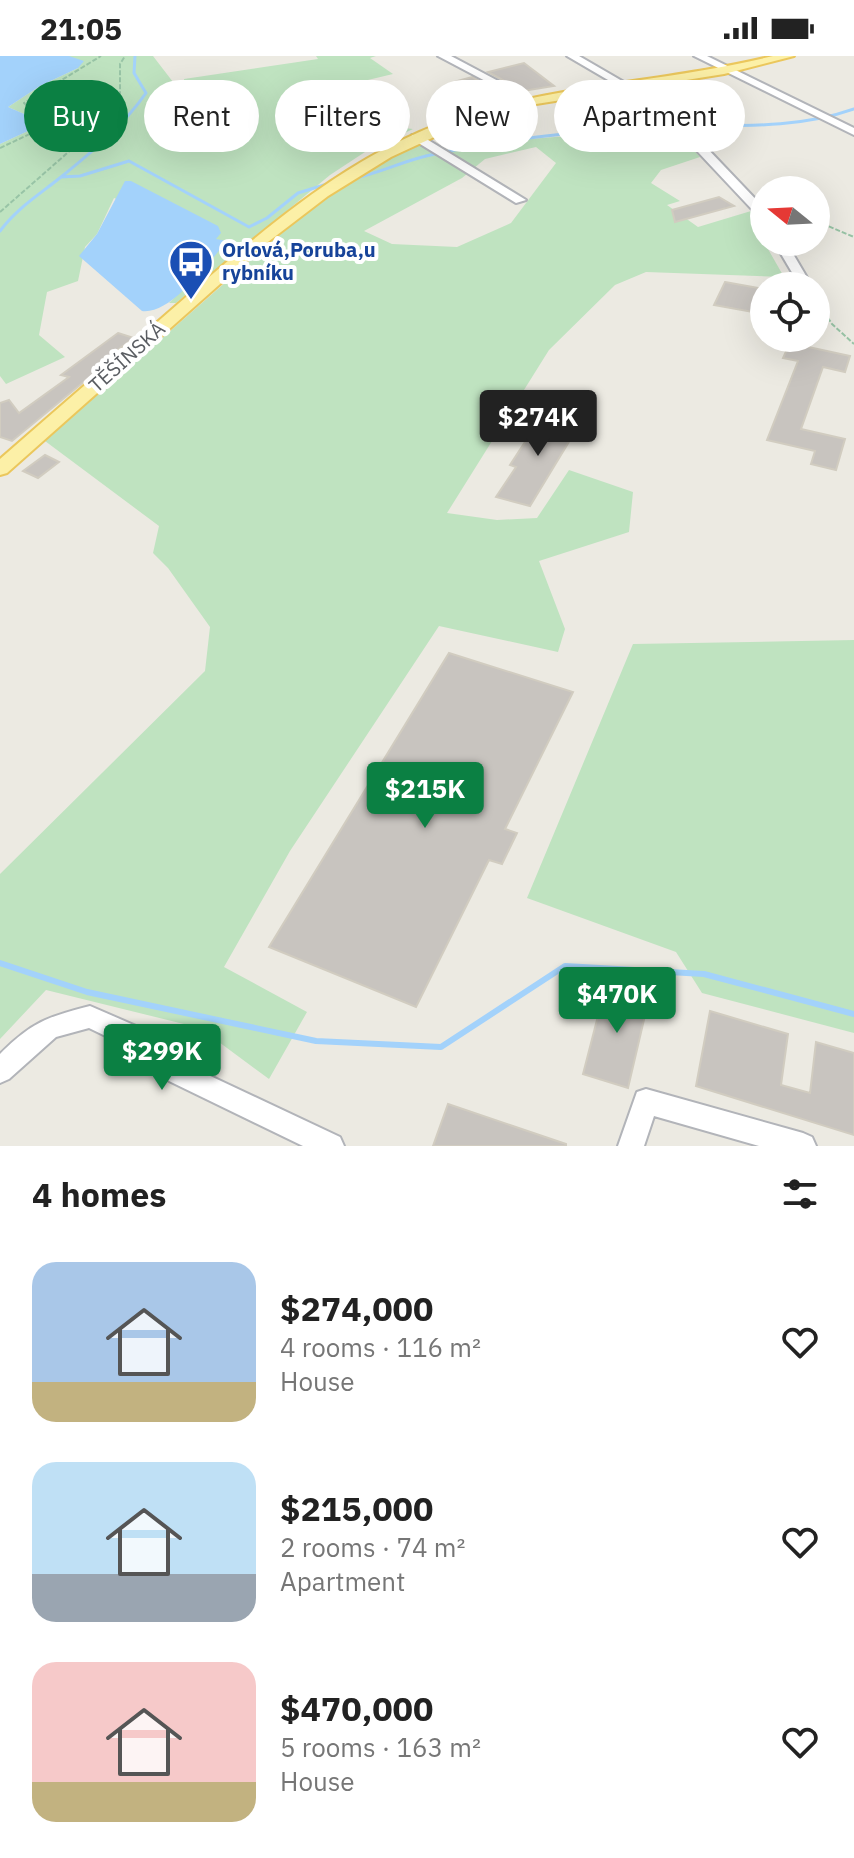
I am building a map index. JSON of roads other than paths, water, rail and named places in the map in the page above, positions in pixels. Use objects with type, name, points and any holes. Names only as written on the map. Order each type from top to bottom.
[{"type":"main road","name":"TĚŠÍNSKÁ","points":[[659,80],[726,70],[788,56]]},
{"type":"main road","name":"TĚŠÍNSKÁ","points":[[0,469],[259,242],[352,171],[426,133]]},
{"type":"street","points":[[443,56],[490,80]]},
{"type":"street","points":[[572,56],[615,80]]},
{"type":"street","points":[[699,56],[854,132]]},
{"type":"street","points":[[416,137],[520,200]]},
{"type":"street","points":[[704,152],[750,200]]},
{"type":"street","points":[[0,1071],[49,1028],[90,1017],[127,1034],[178,1073],[331,1146]]},
{"type":"street","points":[[631,1146],[646,1101],[803,1146]]},
{"type":"water","points":[[0,56],[69,56],[84,61],[78,68],[53,80],[24,80],[24,96],[8,107],[24,114],[24,133],[0,144]]},
{"type":"water","points":[[125,181],[131,181],[218,226],[221,233],[216,239],[227,241],[189,285],[165,305],[153,310],[142,311],[79,256],[97,234]]},
{"type":"waterway","points":[[61,177],[106,138],[146,93],[134,73],[135,56]]},
{"type":"waterway","points":[[351,179],[426,156],[525,139],[654,126],[770,125],[826,117],[854,109]]},
{"type":"waterway","points":[[61,177],[80,176],[129,161],[249,227],[267,218],[298,193],[337,181]]},
{"type":"waterway","points":[[0,231],[21,208],[61,177]]},
{"type":"waterway","points":[[0,963],[87,992],[316,1041],[441,1047],[565,966],[704,974],[854,1014]]},
{"type":"place","name":"Orlová,Poruba,u rybníku","points":[[191,301]]}]
